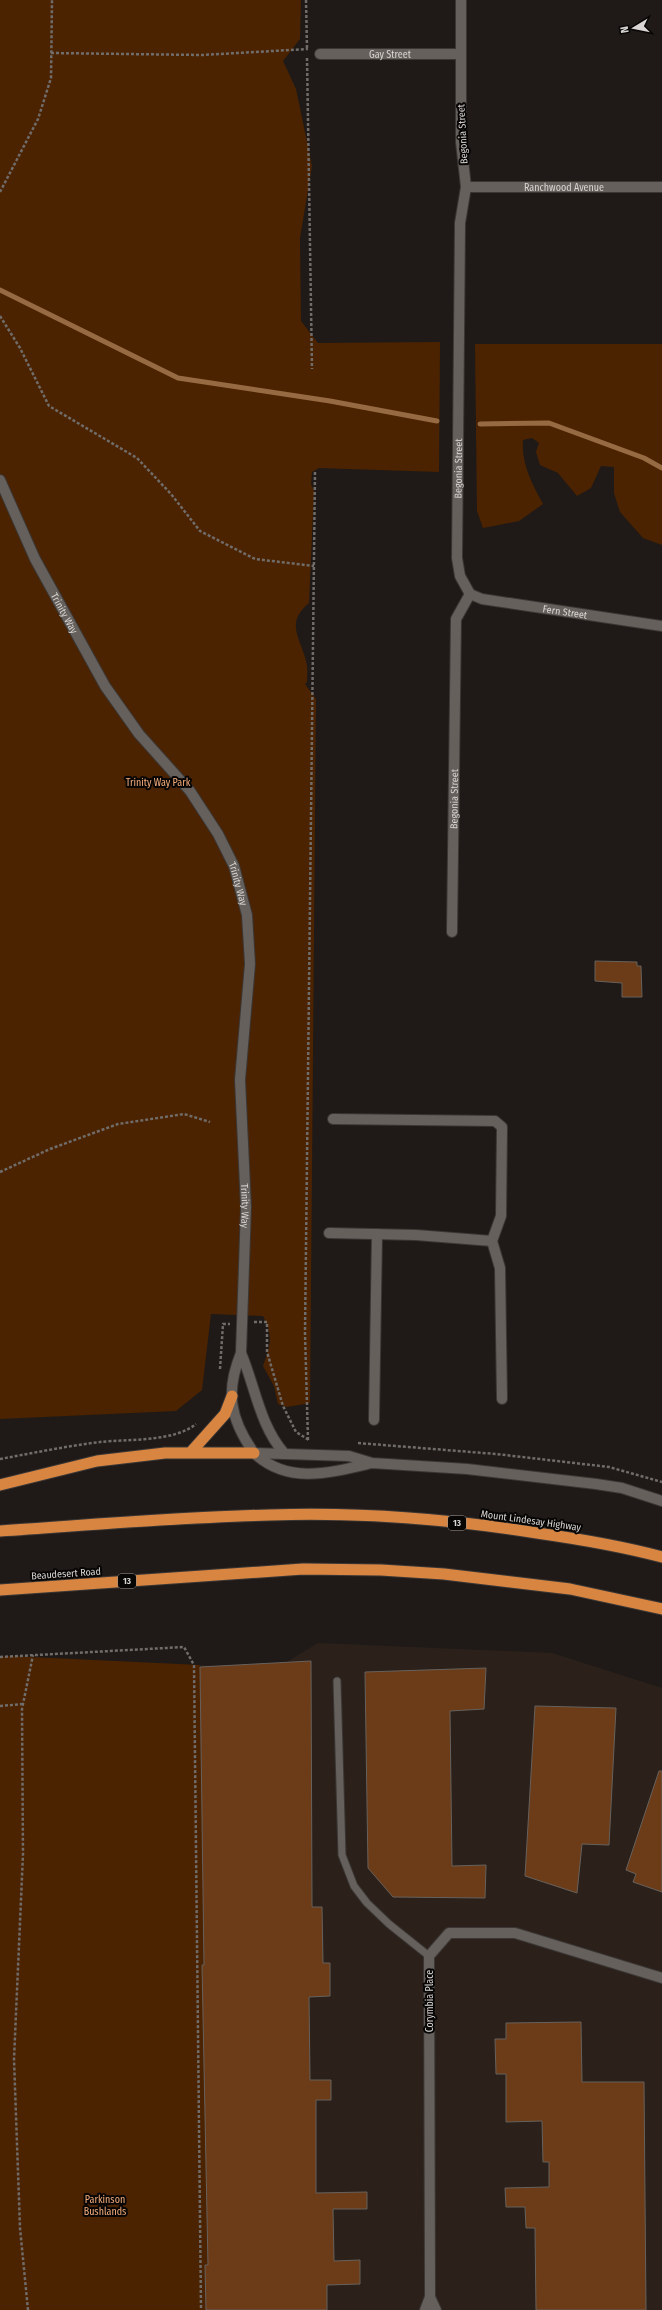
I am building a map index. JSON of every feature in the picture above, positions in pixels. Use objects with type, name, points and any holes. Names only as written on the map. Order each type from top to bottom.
[{"type":"highway","points":[[191,1452],[216,1426],[225,1414],[232,1396]]},
{"type":"highway","points":[[0,1485],[97,1461],[191,1452],[254,1453]]},
{"type":"highway","name":"Mount Lindesay Highway","points":[[0,1531],[251,1515],[350,1515],[495,1526],[662,1556]]},
{"type":"highway","name":"Beaudesert Road","points":[[0,1590],[254,1572],[334,1569],[444,1574],[570,1589],[662,1609]]},
{"type":"street","name":"Begonia Street","points":[[452,932],[456,619],[470,594],[460,576],[457,558],[460,223],[466,187],[460,142],[461,0]]},
{"type":"street","name":"Gay Street","points":[[320,54],[461,54]]},
{"type":"street","name":"Ranchwood Avenue","points":[[466,187],[662,187]]},
{"type":"street","name":"Trinity Way","points":[[0,480],[35,559],[105,686],[139,734],[190,791],[218,834],[234,866],[246,915],[250,964],[240,1080],[246,1207],[242,1323],[240,1353],[232,1374],[232,1396],[238,1429],[254,1453]]},
{"type":"street","name":"Fern Street","points":[[470,594],[482,599],[662,626]]},
{"type":"street","points":[[333,1118],[495,1120],[502,1127],[501,1216],[492,1240],[500,1268],[502,1399]]},
{"type":"street","points":[[329,1233],[492,1240]]},
{"type":"street","points":[[374,1420],[377,1234]]},
{"type":"street","name":"Trinity Way","points":[[240,1353],[266,1423],[277,1445],[284,1453]]},
{"type":"street","points":[[254,1453],[349,1456],[372,1463],[467,1469],[596,1484],[622,1488],[662,1501]]},
{"type":"street","points":[[254,1453],[270,1466],[282,1471],[308,1476],[372,1463]]},
{"type":"street","name":"Corymbia Place","points":[[425,2310],[430,2297],[429,1956],[449,1933],[515,1933],[662,1978]]},
{"type":"street","name":"Corymbia Place","points":[[430,2297],[436,2310]]},
{"type":"lane","points":[[337,1681],[342,1855],[354,1886],[367,1903],[389,1924],[429,1956]]},
{"type":"path","points":[[0,192],[38,119],[51,78],[52,0]]},
{"type":"path","points":[[306,0],[312,369]]},
{"type":"path","points":[[51,53],[202,55],[307,48],[312,53],[320,54]]},
{"type":"path","points":[[0,316],[20,348],[48,406],[136,458],[171,494],[200,531],[255,559],[314,566]]},
{"type":"path","points":[[308,1440],[306,1333],[316,471]]},
{"type":"path","points":[[0,1172],[50,1149],[118,1124],[184,1114],[210,1122]]},
{"type":"path","points":[[220,1375],[223,1324],[267,1322],[267,1352],[282,1406],[296,1432],[308,1440],[316,1440]]},
{"type":"path","points":[[0,1459],[100,1442],[162,1436],[189,1429],[202,1419]]},
{"type":"path","points":[[355,1443],[496,1454],[609,1467],[662,1482]]},
{"type":"path","points":[[0,1657],[184,1647],[194,1665],[201,2310]]},
{"type":"path","points":[[28,2310],[20,2228],[14,2059],[23,1854],[23,1704],[33,1655]]},
{"type":"path","points":[[0,1706],[23,1704]]},
{"type":"shaded area","points":[[318,1643],[552,1653],[662,1688],[662,2310],[211,2310],[200,1665],[277,1668]]},
{"type":"green space","name":"Trinity Way Park","points":[[0,0],[301,0],[300,39],[283,61],[296,89],[312,166],[300,238],[301,321],[318,343],[440,342],[439,472],[319,468],[312,472],[311,484],[314,491],[309,603],[302,610],[296,624],[296,630],[307,663],[307,682],[305,684],[316,699],[310,1403],[287,1407],[278,1404],[274,1386],[263,1366],[268,1352],[270,1336],[263,1316],[211,1314],[202,1390],[176,1411],[0,1419]]},
{"type":"green space","points":[[475,344],[662,344],[662,545],[643,538],[620,512],[614,493],[614,467],[601,466],[591,488],[577,496],[558,473],[540,465],[536,452],[539,443],[532,438],[523,440],[524,457],[531,481],[543,504],[519,521],[483,528],[477,511]]},
{"type":"green space","name":"Parkinson Bushlands","points":[[9,1656],[200,1665],[211,2310],[0,2310],[0,1657]]},
{"type":"building","points":[[595,961],[637,962],[637,966],[641,966],[642,997],[622,997],[622,983],[595,981]]},
{"type":"building","points":[[311,1661],[312,1907],[322,1907],[323,1963],[330,1963],[330,1996],[309,1997],[310,2080],[331,2080],[331,2100],[316,2100],[316,2193],[367,2192],[367,2209],[333,2209],[334,2261],[360,2260],[360,2284],[327,2285],[327,2310],[206,2310],[205,2265],[208,2265],[202,1965],[204,1965],[200,1667]]},
{"type":"building","points":[[486,1668],[484,1709],[450,1711],[452,1866],[486,1865],[485,1898],[393,1897],[368,1868],[365,1672]]},
{"type":"building","points":[[535,1706],[616,1708],[609,1845],[582,1844],[577,1893],[525,1876]]},
{"type":"building","points":[[659,1771],[662,1771],[662,1892],[633,1882],[636,1874],[626,1870]]},
{"type":"building","points":[[581,2022],[582,2082],[644,2082],[646,2310],[536,2310],[535,2228],[526,2228],[525,2207],[506,2207],[505,2188],[549,2187],[549,2162],[543,2162],[542,2121],[506,2122],[506,2074],[496,2074],[495,2039],[506,2039],[506,2023]]},
{"type":"waterway","points":[[0,290],[178,378],[330,401],[437,421]]},
{"type":"waterway","points":[[480,424],[549,423],[644,458],[662,468]]}]
